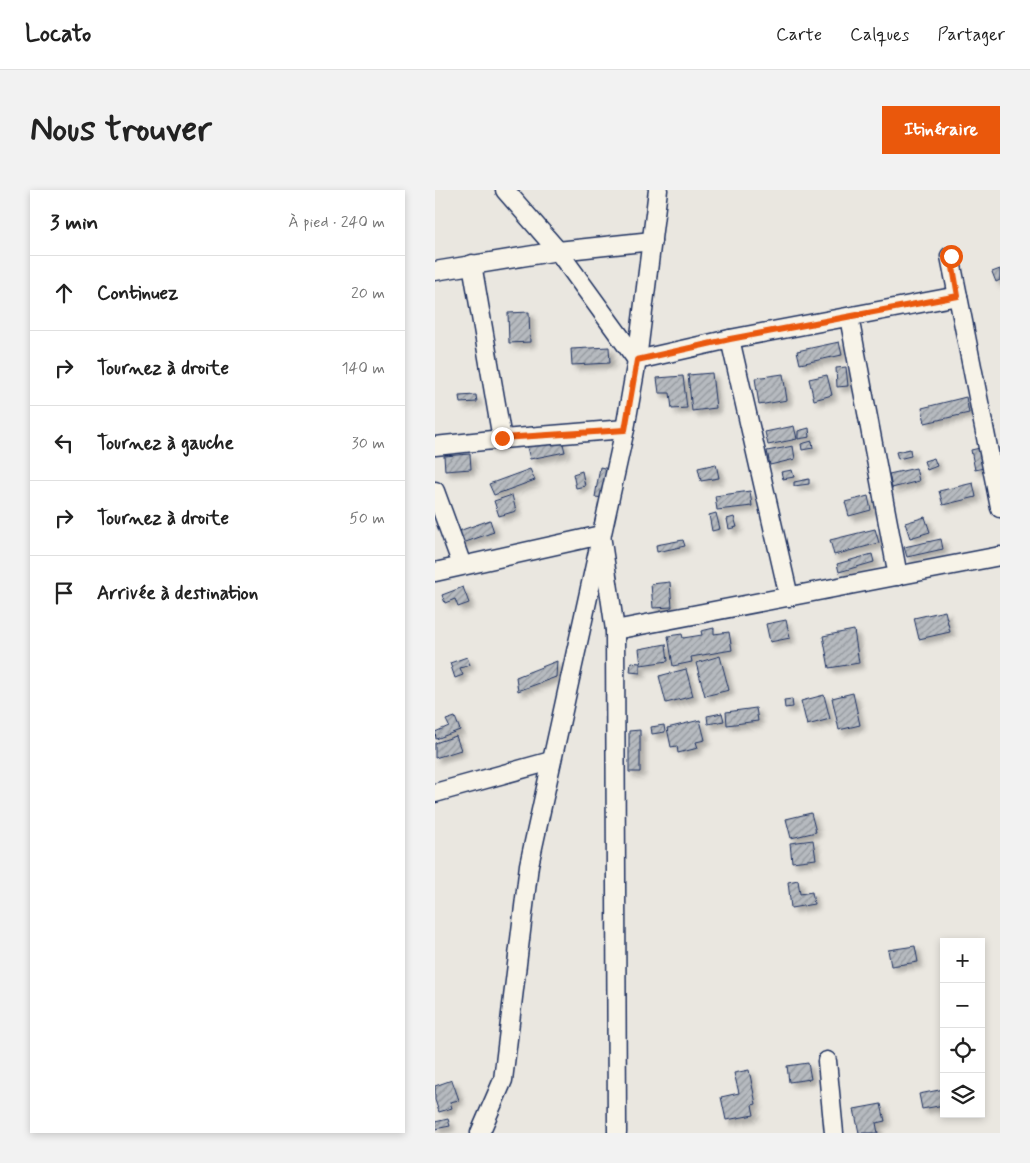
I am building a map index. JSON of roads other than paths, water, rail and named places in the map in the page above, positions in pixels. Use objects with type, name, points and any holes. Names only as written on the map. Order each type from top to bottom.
[{"type":"street","points":[[505,190],[558,251],[637,360]]},
{"type":"street","points":[[480,1133],[503,1080],[529,865],[625,430],[637,360],[658,190]]},
{"type":"street","points":[[435,271],[558,251],[652,241]]},
{"type":"street","points":[[951,256],[1000,508]]},
{"type":"street","points":[[472,264],[502,438]]},
{"type":"street","points":[[637,360],[730,339],[958,296]]},
{"type":"street","points":[[849,316],[898,576]]},
{"type":"street","points":[[730,339],[789,597]]},
{"type":"street","points":[[435,446],[502,438],[625,430]]},
{"type":"street","points":[[435,491],[462,565]]},
{"type":"street","points":[[435,572],[601,536]]},
{"type":"street","points":[[601,536],[615,630],[617,1133]]},
{"type":"street","points":[[615,630],[1000,556]]},
{"type":"street","points":[[435,793],[551,761]]},
{"type":"street","points":[[827,1061],[834,1133]]}]
